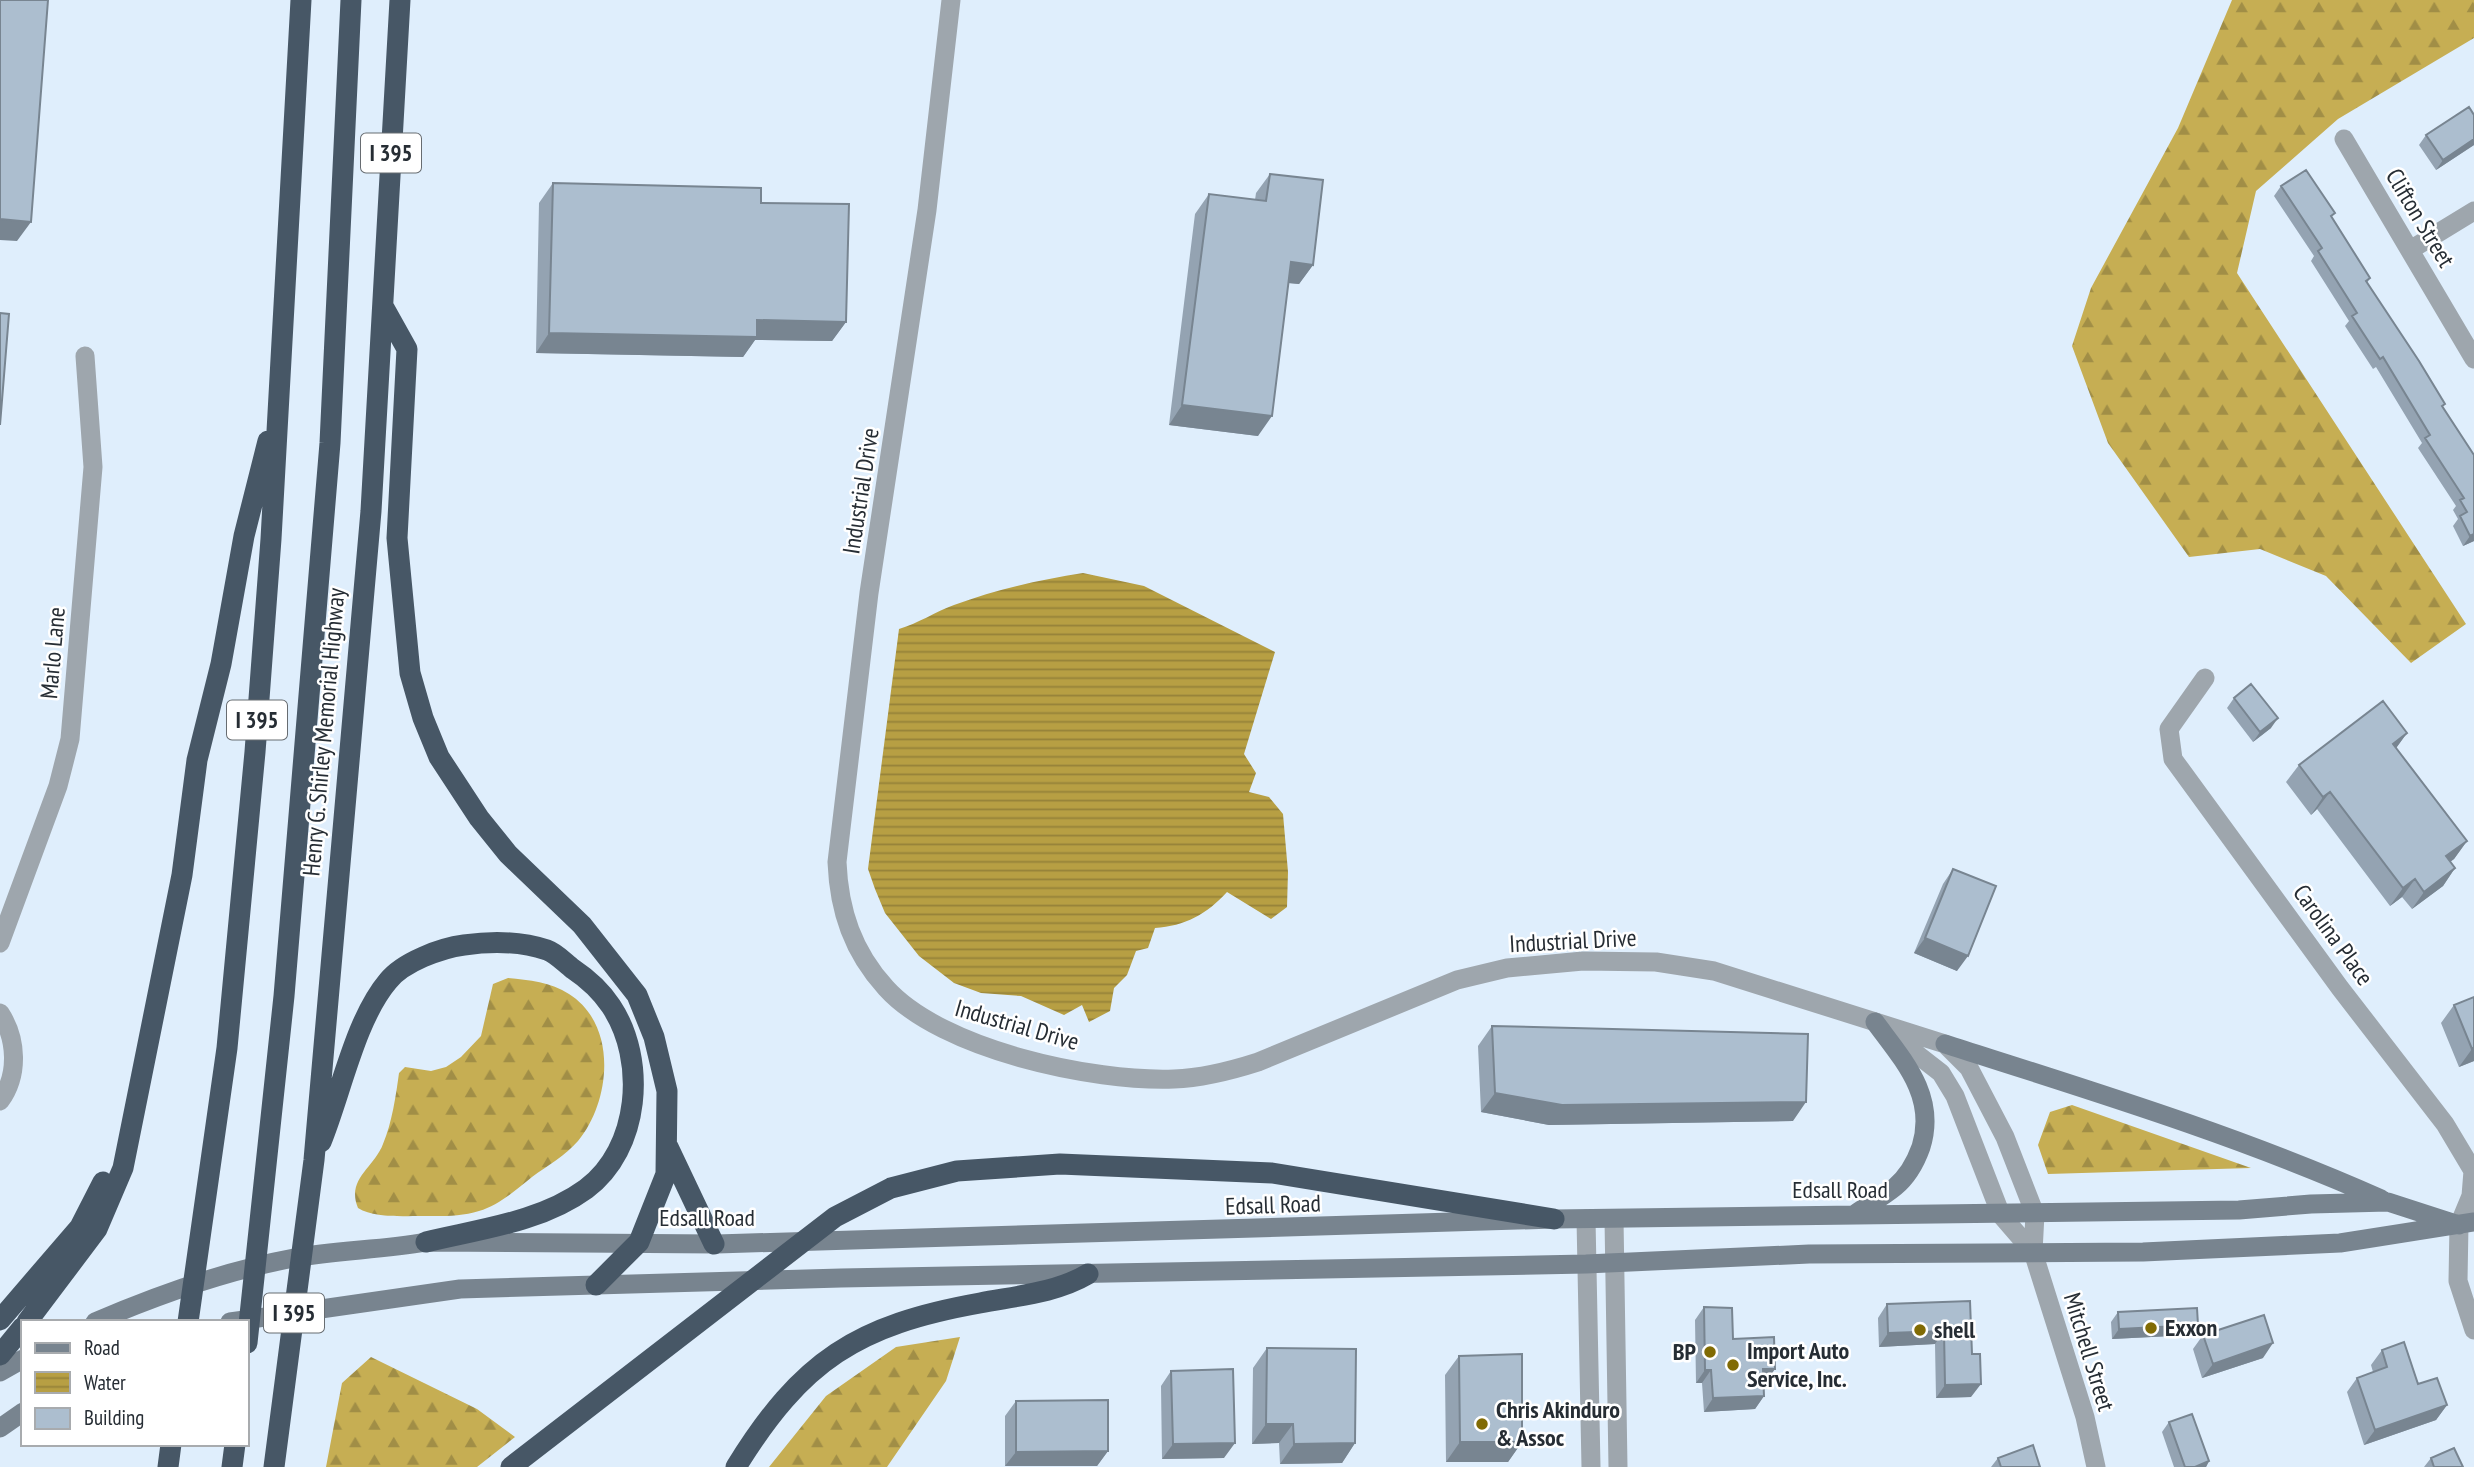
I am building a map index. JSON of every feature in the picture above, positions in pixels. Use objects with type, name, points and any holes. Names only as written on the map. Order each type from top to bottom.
[{"type":"highway","name":"I 395","points":[[188,1320],[228,1035],[255,751],[280,391],[301,0]]},
{"type":"highway","points":[[248,1334],[284,996],[330,443],[351,0]]},
{"type":"highway","name":"Henry G. Shirley Memorial Highway","points":[[274,1467],[314,1160],[371,511],[400,0]]},
{"type":"highway","points":[[383,306],[407,349],[397,537],[410,673],[423,718],[439,757],[479,818],[508,854],[582,925],[637,995],[654,1037],[667,1091],[666,1174],[639,1242],[596,1285]]},
{"type":"highway","points":[[29,1320],[97,1229],[123,1168],[142,1086],[182,875],[197,760],[220,664],[244,536],[280,391]]},
{"type":"highway","points":[[314,1160],[337,1102],[355,1040],[389,979],[439,949],[496,940],[550,951],[592,983],[612,1007],[625,1034],[635,1089],[626,1129],[611,1165],[586,1189],[536,1216],[426,1242]]},
{"type":"highway","points":[[0,1320],[80,1227],[113,1164],[142,1086]]},
{"type":"highway","points":[[667,1145],[714,1244]]},
{"type":"highway","points":[[511,1467],[835,1217],[891,1188],[957,1171],[1023,1164],[1272,1173],[1555,1219]]},
{"type":"highway","points":[[736,1467],[759,1430],[785,1398],[835,1354],[864,1336],[896,1322],[937,1310],[1068,1286],[1088,1274]]},
{"type":"highway","points":[[0,1355],[21,1329]]},
{"type":"highway","points":[[168,1467],[171,1446]]},
{"type":"highway","points":[[232,1467],[235,1446]]},
{"type":"main road","points":[[1855,1214],[1897,1186],[1916,1161],[1926,1132],[1926,1106],[1914,1075],[1875,1022]]},
{"type":"main road","points":[[1945,1044],[2163,1114],[2302,1164],[2388,1202]]},
{"type":"main road","name":"Edsall Road","points":[[100,1320],[158,1295],[230,1272],[297,1258],[380,1251],[426,1242],[714,1244],[1555,1219],[2239,1210],[2311,1204],[2388,1202],[2466,1223]]},
{"type":"main road","points":[[246,1320],[460,1289],[1586,1264],[1809,1254],[2144,1252],[2305,1245],[2466,1223]]},
{"type":"main road","points":[[0,1372],[21,1360]]},
{"type":"main road","points":[[0,1429],[21,1413]]},
{"type":"street","name":"Industrial Drive","points":[[951,0],[925,223],[887,492],[869,593],[859,699],[837,850],[838,886],[848,930],[863,959],[887,990],[934,1026],[969,1041],[1068,1068],[1159,1079],[1230,1071],[1303,1044],[1457,980],[1507,968],[1583,961],[1688,965],[1768,986],[1945,1044],[1969,1068],[1986,1094],[2035,1214],[2033,1252]]},
{"type":"street","name":"Clifton Street","points":[[2344,139],[2474,359]]},
{"type":"street","points":[[2410,250],[2474,211]]},
{"type":"street","name":"Marlo Lane","points":[[0,943],[58,786],[70,739],[93,467],[85,356]]},
{"type":"street","name":"Carolina Place","points":[[2205,678],[2169,729],[2174,759],[2461,1148],[2473,1171],[2458,1281],[2474,1330]]},
{"type":"street","points":[[0,1013],[10,1035],[13,1069],[0,1101]]},
{"type":"street","name":"Industrial Drive","points":[[1875,1022],[1941,1073],[1955,1096],[2001,1215],[2033,1252]]},
{"type":"street","points":[[1586,1219],[1591,1467]]},
{"type":"street","points":[[1614,1219],[1618,1467]]},
{"type":"street","name":"Mitchell Street","points":[[2033,1252],[2085,1418],[2096,1467]]},
{"type":"street","points":[[1582,1467],[1590,1435]]},
{"type":"green space","points":[[2232,0],[2474,0],[2474,38],[2338,119],[2256,191],[2237,273],[2466,624],[2411,663],[2326,576],[2260,549],[2189,557],[2108,443],[2072,346],[2091,288],[2178,128]]},
{"type":"green space","points":[[508,978],[540,982],[562,990],[585,1008],[596,1024],[602,1044],[603,1085],[589,1124],[578,1141],[507,1197],[472,1213],[380,1215],[358,1208],[355,1198],[358,1181],[379,1152],[386,1136],[399,1073],[405,1067],[431,1071],[446,1067],[461,1057],[481,1036],[493,984]]},
{"type":"green space","points":[[2072,1105],[2251,1168],[2048,1174],[2038,1145],[2050,1112]]},
{"type":"green space","points":[[960,1337],[946,1381],[887,1467],[769,1467],[826,1396],[896,1347]]},
{"type":"green space","points":[[371,1357],[477,1409],[515,1437],[477,1467],[326,1467],[342,1383]]},
{"type":"water","points":[[1083,573],[1144,586],[1275,652],[1244,754],[1256,773],[1249,792],[1269,797],[1283,814],[1288,872],[1287,907],[1271,919],[1227,892],[1212,907],[1195,918],[1176,925],[1155,928],[1148,948],[1136,951],[1127,975],[1114,988],[1110,1011],[1089,1022],[1082,1005],[1064,1015],[1021,996],[981,993],[954,983],[919,956],[885,913],[868,869],[899,629],[986,594]]},
{"type":"building","points":[[0,0],[48,0],[31,222],[0,219]]},
{"type":"building","points":[[2469,107],[2474,115],[2474,139],[2443,160],[2426,135]]},
{"type":"building","points":[[2306,170],[2335,213],[2331,216],[2370,278],[2366,281],[2419,361],[2445,404],[2442,406],[2474,455],[2474,534],[2470,536],[2460,516],[2467,512],[2460,500],[2464,498],[2425,438],[2430,435],[2383,357],[2380,359],[2352,316],[2357,313],[2318,251],[2322,248],[2281,186]]},
{"type":"building","points":[[1270,174],[1323,180],[1313,265],[1291,262],[1272,416],[1182,405],[1209,194],[1266,201]]},
{"type":"building","points":[[553,183],[761,188],[761,203],[849,204],[846,322],[757,320],[757,337],[549,333]]},
{"type":"building","points":[[0,313],[9,314],[0,425]]},
{"type":"building","points":[[2251,684],[2278,718],[2260,732],[2234,698]]},
{"type":"building","points":[[2383,701],[2407,733],[2393,744],[2467,841],[2446,856],[2455,868],[2424,892],[2415,879],[2403,888],[2330,792],[2323,797],[2299,765]]},
{"type":"building","points":[[1953,869],[1996,886],[1968,956],[1925,938]]},
{"type":"building","points":[[2474,997],[2474,1048],[2472,1049],[2454,1005]]},
{"type":"building","points":[[1492,1026],[1808,1034],[1806,1102],[1562,1105],[1495,1093]]},
{"type":"building","points":[[1970,1301],[1972,1354],[1980,1354],[1981,1384],[1945,1385],[1944,1331],[1888,1333],[1887,1304]]},
{"type":"building","points":[[1704,1307],[1732,1308],[1733,1339],[1774,1337],[1775,1369],[1763,1369],[1764,1396],[1713,1398],[1711,1370],[1705,1370]]},
{"type":"building","points":[[2197,1308],[2198,1325],[2119,1329],[2118,1312]]},
{"type":"building","points":[[2264,1315],[2273,1343],[2213,1364],[2203,1335]]},
{"type":"building","points":[[2404,1342],[2418,1384],[2437,1378],[2447,1405],[2375,1430],[2357,1378],[2387,1367],[2382,1350]]},
{"type":"building","points":[[1267,1348],[1356,1349],[1355,1443],[1294,1444],[1293,1424],[1266,1424]]},
{"type":"building","points":[[1522,1354],[1522,1442],[1460,1442],[1459,1356]]},
{"type":"building","points":[[1233,1369],[1235,1443],[1173,1444],[1171,1371]]},
{"type":"building","points":[[1108,1400],[1108,1451],[1016,1452],[1016,1401]]},
{"type":"building","points":[[2192,1414],[2209,1461],[2195,1467],[2185,1467],[2169,1422]]},
{"type":"building","points":[[2033,1445],[2040,1467],[2001,1467],[1998,1458]]},
{"type":"building","points":[[2454,1448],[2463,1467],[2434,1467],[2431,1458]]},
{"type":"place","name":"Exxon","points":[[2151,1328]]},
{"type":"place","name":"shell","points":[[1920,1330]]},
{"type":"place","name":"BP","points":[[1710,1352]]},
{"type":"place","name":"Import Auto Service, Inc.","points":[[1733,1365]]},
{"type":"place","name":"Chris Akinduro & Assoc","points":[[1482,1424]]}]
